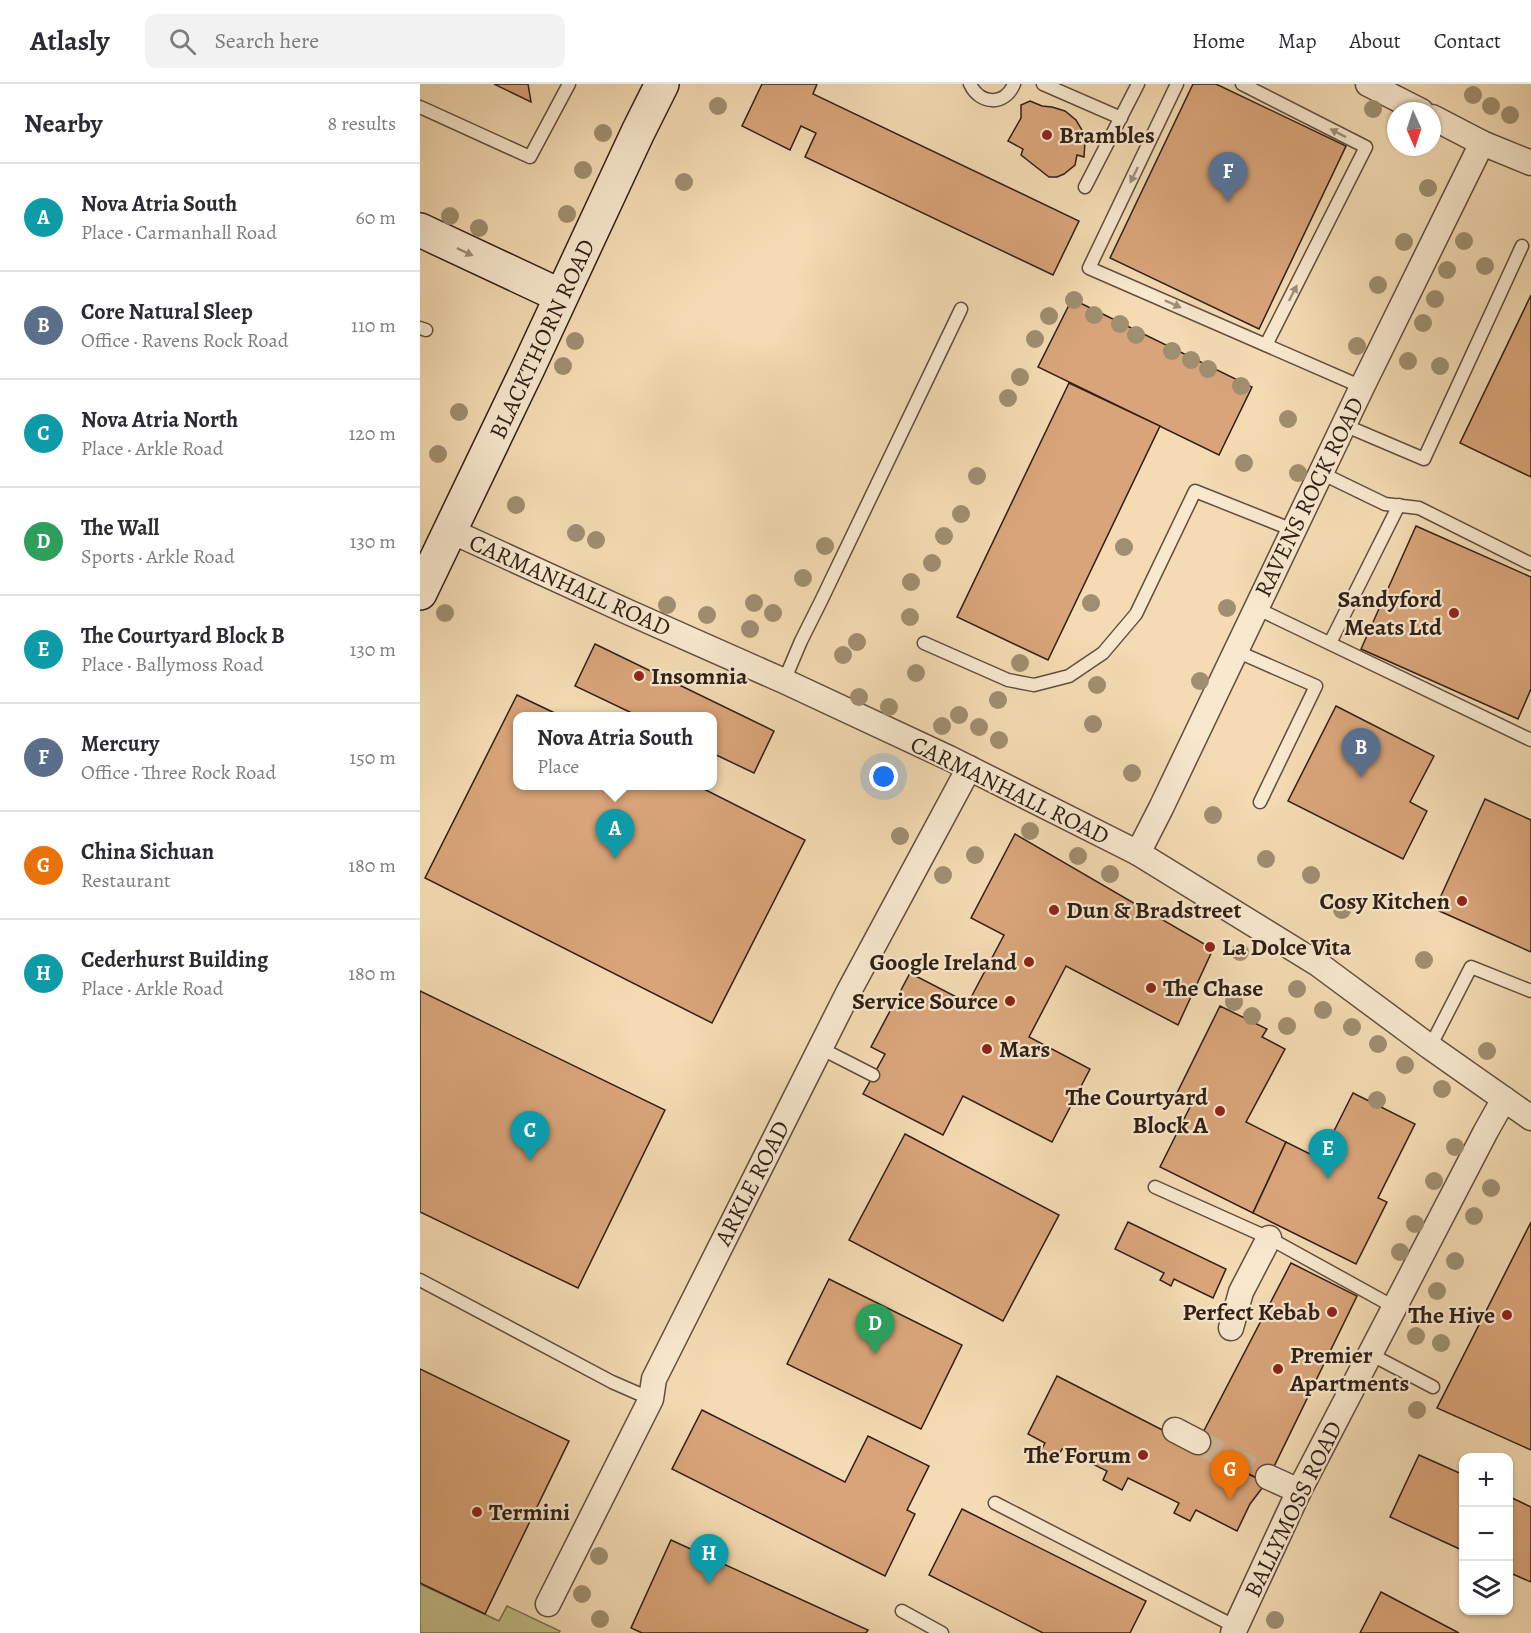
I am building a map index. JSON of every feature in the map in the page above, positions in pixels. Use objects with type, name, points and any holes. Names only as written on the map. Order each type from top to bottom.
[{"type":"street","name":"BLACKTHORN ROAD","points":[[420,593],[662,84]]},
{"type":"street","points":[[1371,85],[1404,102]]},
{"type":"street","points":[[1441,122],[1482,143],[1531,163]]},
{"type":"street","name":"RAVENS ROCK ROAD","points":[[1138,852],[1482,143]]},
{"type":"street","points":[[420,230],[561,296]]},
{"type":"street","name":"CARMANHALL ROAD","points":[[451,531],[784,681],[969,768],[1138,852],[1318,964],[1531,1118]]},
{"type":"street","name":"ARKLE ROAD","points":[[548,1604],[651,1400],[654,1379],[820,1048],[969,768]]},
{"type":"street","name":"BALLYMOSS ROAD","points":[[1235,1630],[1299,1491],[1504,1099]]},
{"type":"street","points":[[1231,1328],[1241,1292],[1269,1238]]},
{"type":"street","points":[[1175,1430],[1198,1442]]},
{"type":"street","points":[[1268,1477],[1299,1491]]},
{"type":"lane","points":[[420,107],[530,157],[569,84]]},
{"type":"lane","points":[[970,84],[975,93],[988,100],[1003,97],[1009,93],[1014,84]]},
{"type":"lane","points":[[1043,84],[1121,118]]},
{"type":"lane","points":[[1085,187],[1138,84]]},
{"type":"lane","points":[[1178,84],[1089,268],[1362,387]]},
{"type":"lane","points":[[1242,84],[1366,147],[1266,345]]},
{"type":"lane","points":[[1344,425],[1424,459],[1522,246]]},
{"type":"lane","points":[[784,681],[801,641],[961,309]]},
{"type":"lane","points":[[1321,473],[1384,504],[1419,508],[1531,564]]},
{"type":"lane","points":[[924,644],[1008,680],[1034,685],[1069,676],[1103,653],[1136,614],[1195,491],[1293,530]]},
{"type":"lane","points":[[1330,643],[1399,505]]},
{"type":"lane","points":[[1256,608],[1531,740]]},
{"type":"lane","points":[[1236,651],[1316,686],[1260,802]]},
{"type":"lane","points":[[1430,1047],[1471,967],[1531,992]]},
{"type":"lane","points":[[820,1048],[873,1075]]},
{"type":"lane","points":[[1155,1187],[1269,1238],[1394,1307]]},
{"type":"lane","points":[[420,1280],[612,1382],[651,1400]]},
{"type":"lane","points":[[1370,1354],[1433,1388]]},
{"type":"lane","points":[[995,1503],[1235,1630]]},
{"type":"lane","points":[[902,1611],[942,1633]]},
{"type":"shaded area","points":[[420,1584],[499,1621],[507,1606],[560,1631],[559,1633],[420,1633]]},
{"type":"building","points":[[494,84],[528,84],[531,102]]},
{"type":"building","points":[[762,84],[817,84],[813,94],[1079,221],[1053,275],[805,157],[816,133],[801,126],[790,150],[742,126]]},
{"type":"building","points":[[1193,84],[1216,84],[1346,146],[1259,329],[1110,258]]},
{"type":"building","name":"Brambles","points":[[1030,101],[1065,111],[1076,120],[1082,130],[1085,142],[1084,157],[1077,155],[1075,165],[1057,177],[1049,177],[1021,155],[1023,149],[1008,141],[1021,118],[1021,105]]},
{"type":"building","points":[[1531,295],[1531,477],[1460,443]]},
{"type":"building","points":[[1072,299],[1252,387],[1219,455],[1038,367]]},
{"type":"building","points":[[1069,383],[1160,426],[1048,660],[957,617]]},
{"type":"building","name":"Sandyford Meats Ltd","points":[[1416,526],[1531,577],[1531,689],[1518,719],[1361,649]]},
{"type":"building","points":[[595,644],[774,731],[754,773],[717,755],[717,712],[630,712],[575,686]]},
{"type":"building","points":[[517,695],[553,712],[513,712],[513,790],[706,790],[805,840],[712,1023],[425,878]]},
{"type":"building","points":[[1336,706],[1434,756],[1410,802],[1427,811],[1403,859],[1288,801]]},
{"type":"building","points":[[1485,799],[1531,820],[1531,952],[1435,909]]},
{"type":"building","name":"The Chase","points":[[1015,834],[1213,949],[1178,1025],[1066,966],[1029,1037],[1090,1069],[1052,1142],[963,1096],[943,1135],[863,1094],[885,1054],[871,1047],[910,973],[968,1003],[1004,935],[971,918]]},
{"type":"building","points":[[420,991],[665,1110],[578,1288],[420,1212]]},
{"type":"building","name":"The Courtyard Block A","points":[[1220,1006],[1267,1029],[1262,1037],[1285,1049],[1246,1122],[1286,1142],[1253,1213],[1160,1167],[1193,1101],[1177,1093]]},
{"type":"building","points":[[1353,1093],[1415,1124],[1378,1198],[1387,1202],[1356,1264],[1253,1213],[1286,1142],[1320,1159]]},
{"type":"building","points":[[905,1134],[1059,1215],[1003,1321],[849,1240]]},
{"type":"building","points":[[1128,1222],[1226,1269],[1213,1298],[1174,1279],[1171,1286],[1160,1280],[1164,1273],[1115,1249]]},
{"type":"building","name":"The Hive","points":[[1531,1222],[1531,1450],[1437,1408]]},
{"type":"building","name":"Premier Apartments","points":[[1291,1263],[1357,1296],[1266,1483],[1196,1446]]},
{"type":"building","points":[[829,1279],[962,1345],[921,1429],[787,1364]]},
{"type":"building","name":"Termini","points":[[420,1369],[569,1441],[485,1614],[420,1583]]},
{"type":"building","name":"The Forum","points":[[1057,1376],[1266,1483],[1250,1504],[1237,1531],[1196,1510],[1190,1521],[1174,1513],[1179,1503],[1128,1478],[1122,1490],[1103,1480],[1107,1471],[1062,1449],[1057,1459],[1041,1450],[1045,1443],[1028,1434]]},
{"type":"building","points":[[702,1410],[845,1482],[868,1436],[929,1466],[907,1510],[915,1514],[885,1576],[672,1469]]},
{"type":"building","points":[[1419,1455],[1459,1473],[1459,1549],[1390,1517]]},
{"type":"building","points":[[1513,1498],[1531,1507],[1531,1582],[1513,1574]]},
{"type":"building","points":[[962,1509],[1146,1601],[1130,1633],[1043,1633],[929,1575]]},
{"type":"building","points":[[671,1540],[868,1630],[866,1633],[642,1633],[631,1628]]},
{"type":"building","points":[[1381,1592],[1459,1633],[1360,1633]]},
{"type":"tunnel","points":[[1198,1442],[1268,1477]]},
{"type":"place","name":"Brambles","points":[[1047,135]]},
{"type":"place","name":"Mercury","points":[[1228,202]]},
{"type":"place","name":"Sandyford Meats Ltd","points":[[1454,613]]},
{"type":"place","name":"Insomnia","points":[[639,676]]},
{"type":"place","name":"Core Natural Sleep","points":[[1361,778]]},
{"type":"place","name":"Nova Atria South","points":[[615,859]]},
{"type":"place","name":"Cosy Kitchen","points":[[1462,901]]},
{"type":"place","name":"Dun & Bradstreet","points":[[1054,910]]},
{"type":"place","name":"La Dolce Vita","points":[[1210,947]]},
{"type":"place","name":"Google Ireland","points":[[1029,962]]},
{"type":"place","name":"The Chase","points":[[1151,988]]},
{"type":"place","name":"Service Source","points":[[1010,1001]]},
{"type":"place","name":"Mars","points":[[987,1049]]},
{"type":"place","name":"The Courtyard Block A","points":[[1220,1111]]},
{"type":"place","name":"Nova Atria North","points":[[530,1161]]},
{"type":"place","name":"The Courtyard Block B","points":[[1328,1179]]},
{"type":"place","name":"Perfect Kebab","points":[[1332,1312]]},
{"type":"place","name":"The Hive","points":[[1507,1315]]},
{"type":"place","name":"The Wall","points":[[875,1354]]},
{"type":"place","name":"Premier Apartments","points":[[1278,1369]]},
{"type":"place","name":"The Forum","points":[[1143,1455]]},
{"type":"place","name":"China Sichuan","points":[[1230,1500]]},
{"type":"place","name":"Termini","points":[[477,1512]]},
{"type":"place","name":"Cederhurst Building","points":[[709,1584]]}]
